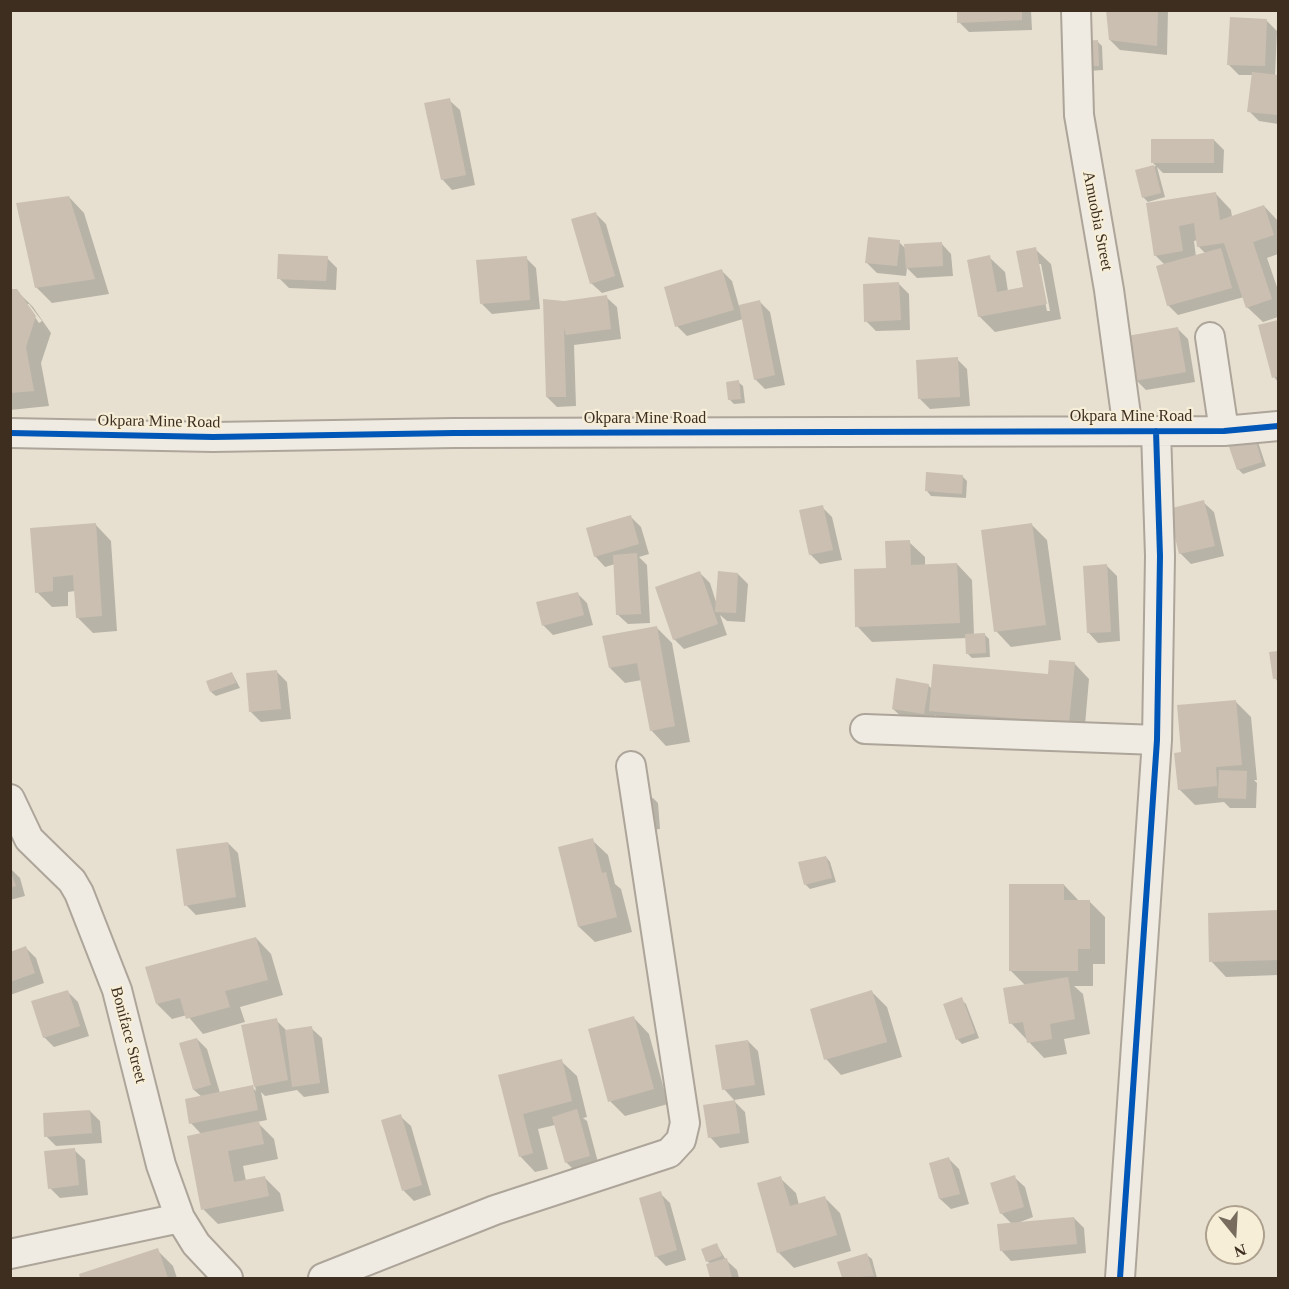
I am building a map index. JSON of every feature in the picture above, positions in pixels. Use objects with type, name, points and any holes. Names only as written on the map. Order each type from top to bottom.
[{"type":"street","name":"Amuobia Street","points":[[1076,10],[1078,115],[1109,290],[1142,430],[1160,556],[1157,740],[1120,1278]]},
{"type":"street","points":[[1210,337],[1224,430]]},
{"type":"street","name":"Okpara Mine Road","points":[[10,433],[213,437],[1224,430],[1278,426]]},
{"type":"street","points":[[865,729],[1157,740]]},
{"type":"street","points":[[323,1278],[495,1210],[669,1153],[681,1140],[685,1123],[631,765]]},
{"type":"street","name":"Boniface Street","points":[[10,800],[29,839],[72,881],[79,893],[117,990],[161,1165],[180,1218],[196,1244],[228,1278]]},
{"type":"street","points":[[10,1254],[180,1218]]},
{"type":"building","points":[[957,10],[1022,10],[1022,20],[957,23]]},
{"type":"building","points":[[1106,10],[1158,10],[1157,46],[1109,40]]},
{"type":"building","points":[[1230,17],[1267,19],[1265,66],[1227,65]]},
{"type":"building","points":[[1098,40],[1099,66],[1081,66],[1079,41]]},
{"type":"building","points":[[1252,72],[1278,75],[1278,115],[1247,112]]},
{"type":"building","points":[[450,98],[466,175],[441,180],[424,103]]},
{"type":"building","points":[[1151,139],[1214,139],[1214,163],[1151,163]]},
{"type":"building","points":[[1154,165],[1161,193],[1142,198],[1135,170]]},
{"type":"building","points":[[1216,192],[1220,220],[1264,205],[1274,235],[1253,242],[1272,299],[1246,308],[1224,243],[1197,247],[1194,223],[1179,226],[1183,251],[1154,256],[1146,203]]},
{"type":"building","points":[[69,196],[95,279],[35,288],[16,203]]},
{"type":"building","points":[[596,212],[615,276],[590,284],[571,219]]},
{"type":"building","points":[[868,237],[900,240],[897,266],[865,263]]},
{"type":"building","points":[[942,242],[943,266],[906,268],[904,244]]},
{"type":"building","points":[[1036,247],[1047,304],[978,317],[967,260],[990,255],[997,292],[1023,287],[1016,251]]},
{"type":"building","points":[[1221,248],[1232,288],[1167,306],[1156,266]]},
{"type":"building","points":[[278,254],[328,256],[326,281],[277,279]]},
{"type":"building","points":[[527,256],[530,300],[480,304],[476,260]]},
{"type":"building","points":[[722,269],[734,310],[675,327],[664,287]]},
{"type":"building","points":[[899,282],[901,320],[864,322],[863,284]]},
{"type":"building","points":[[10,289],[17,289],[36,316],[26,347],[34,391],[10,393]]},
{"type":"building","points":[[607,295],[611,329],[566,335],[564,328],[566,397],[546,397],[543,299],[564,301]]},
{"type":"building","points":[[760,300],[775,375],[754,380],[739,305]]},
{"type":"building","points":[[1278,320],[1278,376],[1272,378],[1258,325]]},
{"type":"building","points":[[1178,327],[1186,372],[1134,381],[1127,336]]},
{"type":"building","points":[[958,357],[960,397],[918,399],[916,360]]},
{"type":"building","points":[[739,380],[741,399],[728,400],[726,382]]},
{"type":"building","points":[[1254,435],[1262,462],[1237,470],[1228,444]]},
{"type":"building","points":[[926,472],[963,475],[962,494],[925,491]]},
{"type":"building","points":[[1204,500],[1215,546],[1179,554],[1168,509]]},
{"type":"building","points":[[823,505],[833,550],[809,555],[799,510]]},
{"type":"building","points":[[631,515],[639,544],[594,557],[586,528]]},
{"type":"building","points":[[96,523],[102,616],[76,618],[73,575],[53,577],[53,591],[35,593],[30,528]]},
{"type":"building","points":[[1032,523],[1046,625],[994,632],[981,530]]},
{"type":"building","points":[[910,540],[911,565],[957,563],[960,623],[855,627],[854,569],[886,568],[885,541]]},
{"type":"building","points":[[637,553],[641,614],[616,615],[613,555]]},
{"type":"building","points":[[1107,564],[1111,632],[1087,633],[1083,566]]},
{"type":"building","points":[[700,571],[718,624],[673,640],[655,587]]},
{"type":"building","points":[[718,571],[738,573],[736,613],[715,612]]},
{"type":"building","points":[[578,592],[584,615],[542,626],[536,602]]},
{"type":"building","points":[[657,626],[675,726],[650,731],[637,663],[609,668],[602,636]]},
{"type":"building","points":[[985,633],[986,653],[966,654],[965,634]]},
{"type":"building","points":[[1278,651],[1278,678],[1273,679],[1269,652]]},
{"type":"building","points":[[1049,660],[1075,662],[1069,723],[929,711],[933,664],[1048,674]]},
{"type":"building","points":[[277,670],[281,709],[249,712],[246,673]]},
{"type":"building","points":[[232,672],[236,683],[210,692],[206,681]]},
{"type":"building","points":[[896,678],[929,684],[924,714],[892,709]]},
{"type":"building","points":[[1236,700],[1242,765],[1216,767],[1217,786],[1178,790],[1174,753],[1181,752],[1177,705]]},
{"type":"building","points":[[1219,770],[1247,771],[1246,799],[1218,798]]},
{"type":"building","points":[[593,838],[602,873],[606,872],[617,917],[578,927],[558,847]]},
{"type":"building","points":[[228,842],[236,897],[184,906],[176,849]]},
{"type":"building","points":[[826,856],[832,878],[804,885],[798,862]]},
{"type":"building","points":[[10,870],[16,886],[10,888]]},
{"type":"building","points":[[1009,884],[1064,884],[1064,900],[1090,900],[1090,949],[1078,949],[1078,971],[1009,971]]},
{"type":"building","points":[[1278,910],[1278,960],[1209,962],[1208,913]]},
{"type":"building","points":[[256,937],[268,980],[225,991],[230,1007],[186,1019],[180,998],[156,1004],[145,967]]},
{"type":"building","points":[[26,946],[35,973],[10,982],[10,952]]},
{"type":"building","points":[[1068,977],[1075,1019],[1050,1024],[1052,1039],[1027,1043],[1023,1022],[1009,1024],[1003,988]]},
{"type":"building","points":[[68,990],[80,1026],[43,1038],[31,1001]]},
{"type":"building","points":[[872,990],[887,1042],[824,1060],[810,1009]]},
{"type":"building","points":[[962,997],[975,1033],[956,1040],[943,1004]]},
{"type":"building","points":[[634,1016],[654,1089],[608,1102],[588,1029]]},
{"type":"building","points":[[277,1018],[288,1080],[254,1087],[241,1025]]},
{"type":"building","points":[[312,1026],[320,1083],[292,1087],[285,1030]]},
{"type":"building","points":[[197,1038],[211,1085],[193,1090],[179,1043]]},
{"type":"building","points":[[748,1040],[755,1085],[722,1090],[715,1045]]},
{"type":"building","points":[[562,1059],[572,1101],[523,1114],[533,1153],[519,1157],[498,1075]]},
{"type":"building","points":[[253,1085],[258,1110],[189,1124],[185,1099]]},
{"type":"building","points":[[735,1100],[740,1133],[708,1138],[703,1105]]},
{"type":"building","points":[[577,1109],[590,1156],[565,1163],[552,1117]]},
{"type":"building","points":[[90,1110],[92,1133],[44,1137],[43,1113]]},
{"type":"building","points":[[401,1114],[422,1185],[402,1191],[381,1120]]},
{"type":"building","points":[[259,1121],[264,1144],[228,1151],[234,1182],[265,1176],[269,1196],[201,1210],[187,1136]]},
{"type":"building","points":[[75,1148],[79,1185],[48,1189],[44,1151]]},
{"type":"building","points":[[949,1157],[960,1194],[939,1199],[929,1163]]},
{"type":"building","points":[[1015,1175],[1024,1207],[1000,1214],[990,1183]]},
{"type":"building","points":[[781,1176],[790,1206],[825,1196],[837,1235],[777,1253],[757,1183]]},
{"type":"building","points":[[661,1191],[677,1250],[655,1257],[639,1198]]},
{"type":"building","points":[[1074,1217],[1077,1244],[1000,1251],[997,1224]]},
{"type":"building","points":[[717,1243],[722,1256],[706,1262],[701,1249]]},
{"type":"building","points":[[158,1248],[168,1278],[80,1278],[79,1274]]},
{"type":"building","points":[[867,1253],[874,1276],[842,1278],[837,1262]]},
{"type":"building","points":[[727,1258],[732,1278],[710,1278],[706,1264]]},
{"type":"cycle path","points":[[10,433],[213,437],[454,433],[1224,431],[1278,426]]},
{"type":"cycle path","points":[[1120,1278],[1157,740],[1160,556],[1156,431]]}]
